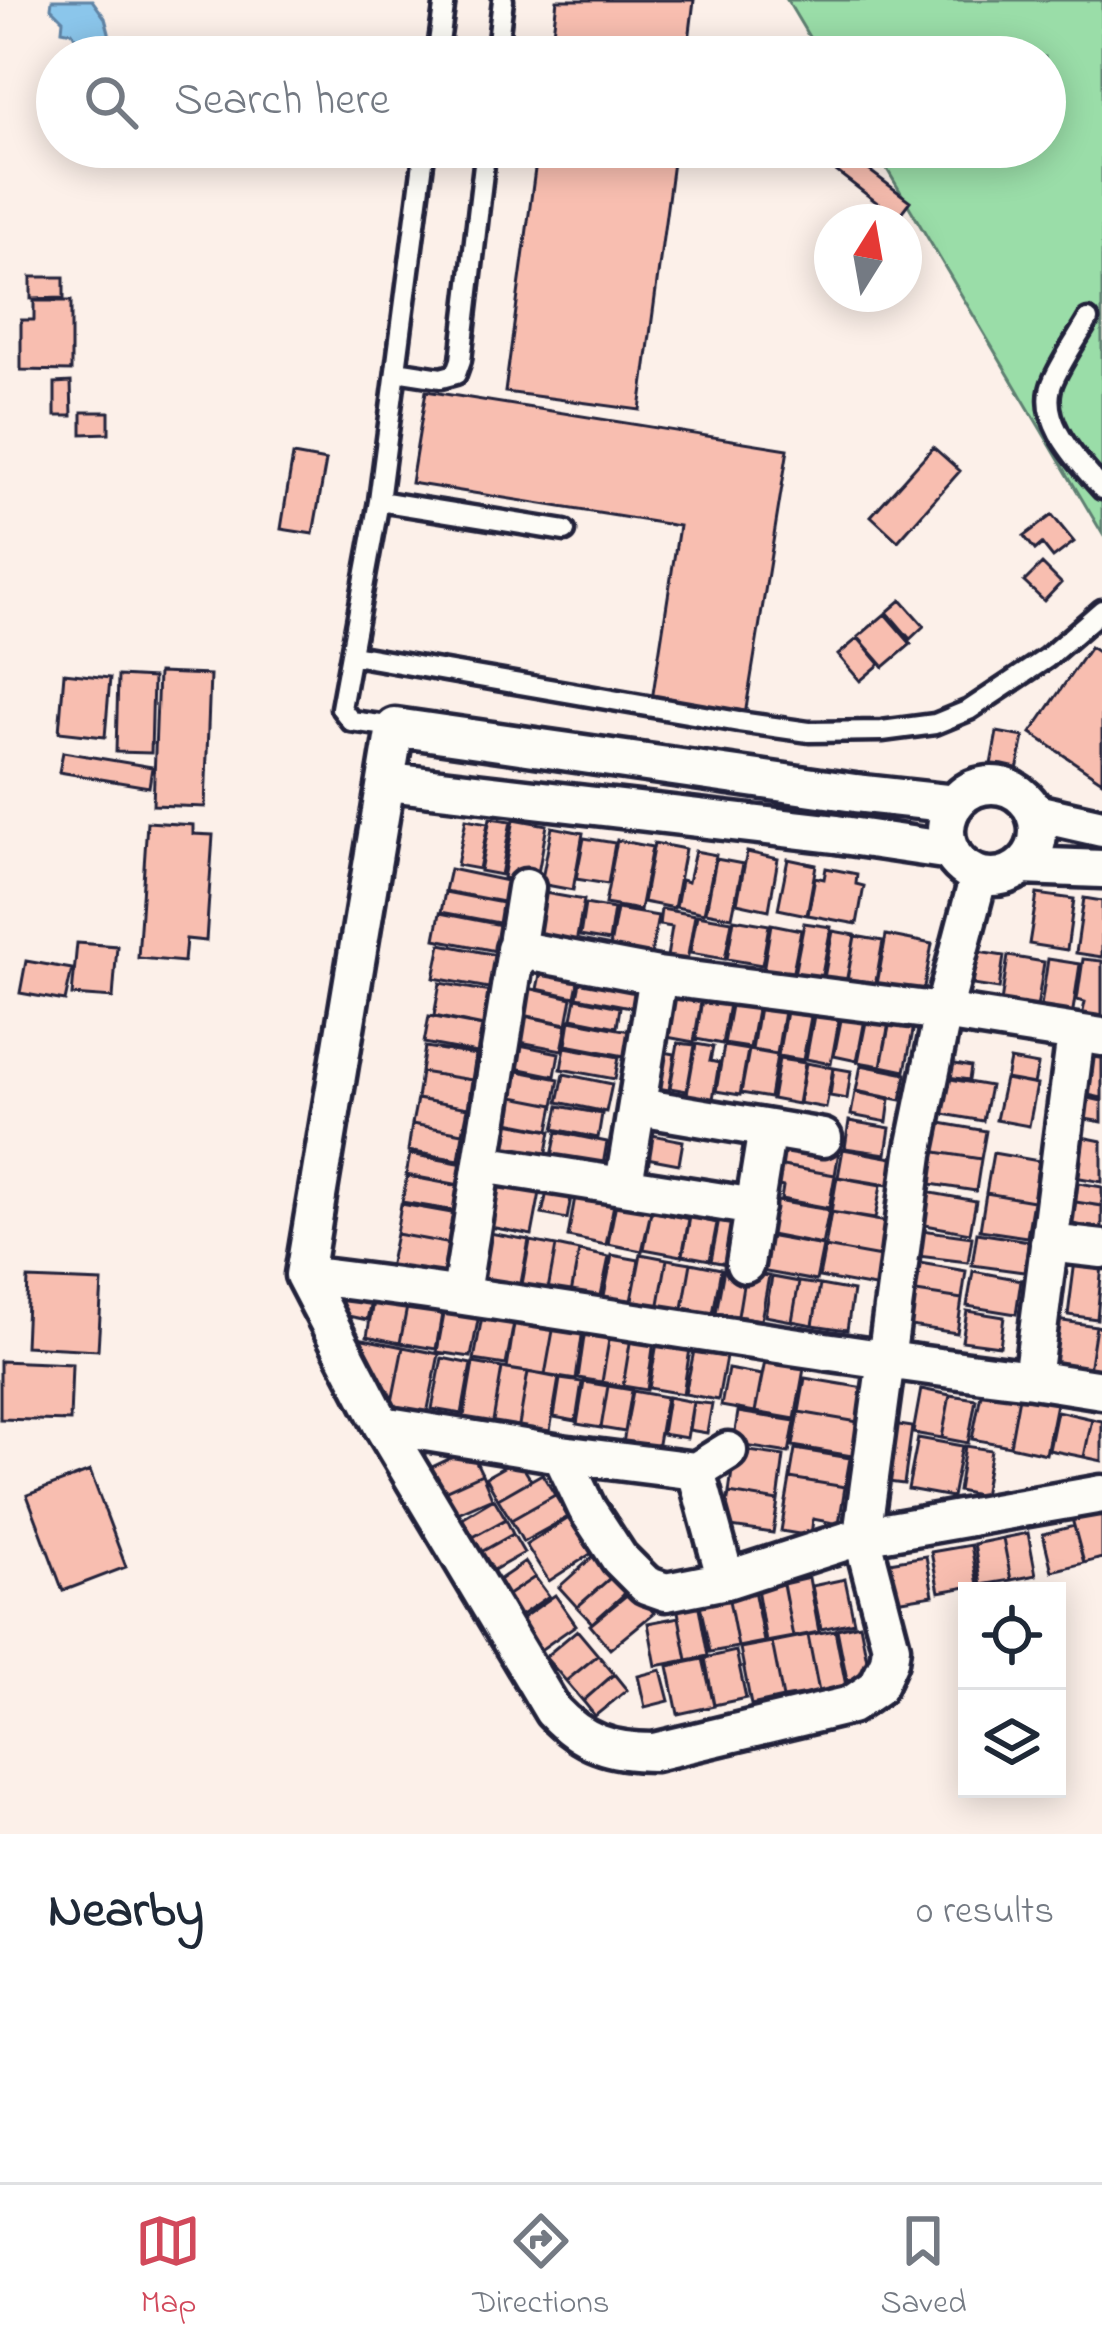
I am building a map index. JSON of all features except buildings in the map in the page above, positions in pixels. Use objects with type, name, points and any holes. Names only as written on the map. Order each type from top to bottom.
[{"type":"street","points":[[955,804],[395,728],[304,1275],[382,1425],[553,1712],[599,1746],[654,1752],[851,1705],[866,1698],[886,1672],[891,1647],[862,1536],[914,1154],[943,1012],[979,875]]},
{"type":"street","points":[[389,782],[836,833],[950,851]]},
{"type":"street","points":[[988,784],[1008,787],[1036,813],[1035,850],[1010,874],[979,875],[962,866],[950,851],[948,819],[955,804],[969,791],[988,784]]},
{"type":"street","points":[[1036,813],[1102,827]]},
{"type":"street","points":[[1022,866],[1102,869]]},
{"type":"street","points":[[461,1294],[526,888]]},
{"type":"street","points":[[514,949],[658,976],[943,1012],[1089,1036],[1049,1244],[1032,1379]]},
{"type":"street","points":[[624,1184],[658,976]]},
{"type":"street","points":[[639,1107],[823,1138]]},
{"type":"street","points":[[745,1264],[767,1129]]},
{"type":"street","points":[[482,1164],[755,1207]]},
{"type":"street","points":[[1049,1244],[1102,1250]]},
{"type":"street","points":[[304,1275],[1102,1390]]},
{"type":"street","points":[[382,1425],[696,1471],[728,1451]]},
{"type":"street","points":[[561,1454],[587,1509],[619,1558],[646,1586],[666,1592],[726,1580],[862,1536],[1102,1494]]},
{"type":"street","points":[[696,1471],[726,1580]]},
{"type":"lane","points":[[440,36],[445,0]]},
{"type":"lane","points":[[499,36],[503,0]]},
{"type":"lane","points":[[395,728],[351,721],[341,708],[380,501],[422,168]]},
{"type":"lane","points":[[396,371],[441,378],[456,374],[484,168]]},
{"type":"lane","points":[[1088,320],[1052,382],[1049,405],[1058,432],[1102,489]]},
{"type":"lane","points":[[380,501],[565,530]]},
{"type":"lane","points":[[352,655],[786,728],[882,731],[935,724],[969,710],[1047,658],[1102,610]]},
{"type":"green space","points":[[787,0],[1102,0],[1102,533],[922,228],[922,204],[908,204],[886,168],[1066,168],[1066,36],[808,36]]},
{"type":"water","points":[[52,0],[92,0],[105,18],[110,36],[74,36],[62,30],[63,20],[51,8]]}]
